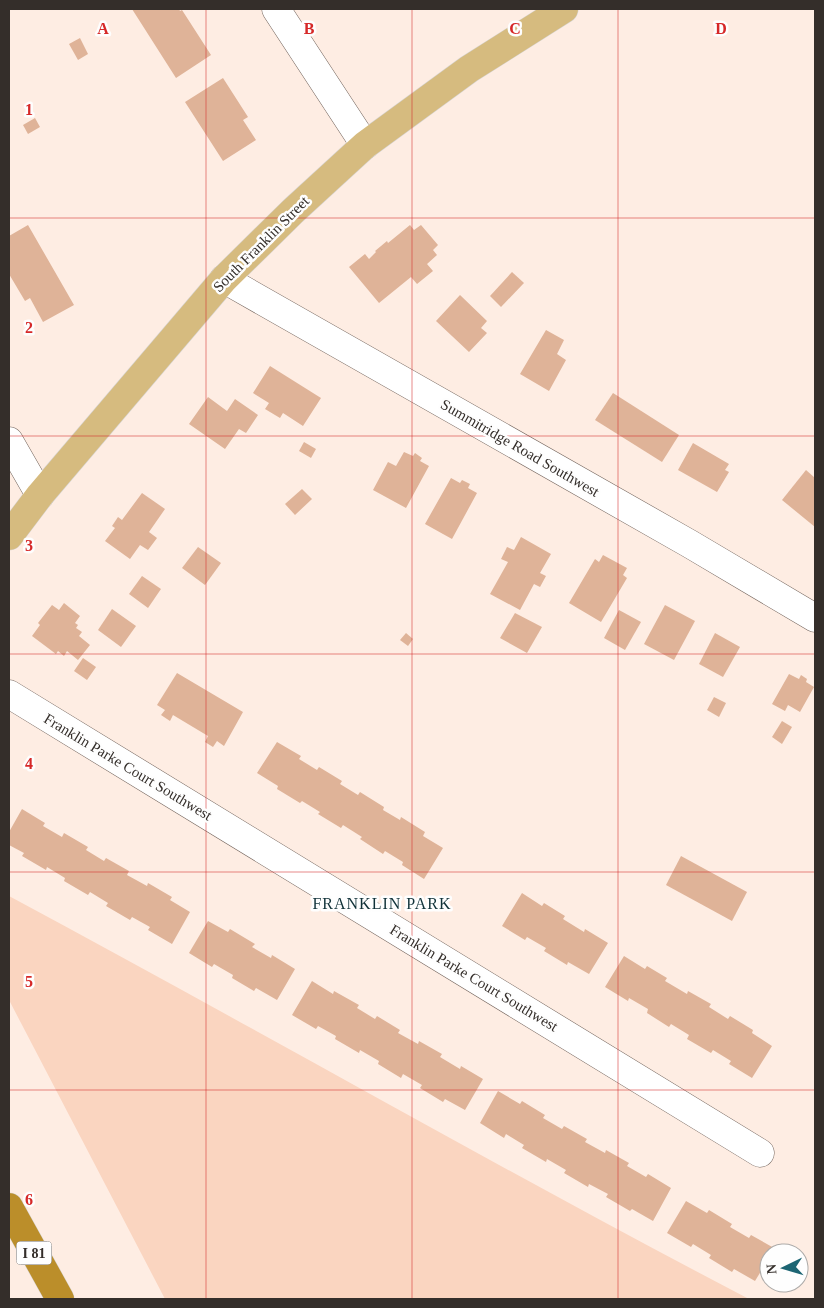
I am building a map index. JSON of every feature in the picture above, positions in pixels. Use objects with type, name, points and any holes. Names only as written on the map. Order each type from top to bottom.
[{"type":"highway","name":"I 81","points":[[9,1206],[60,1299]]},
{"type":"main road","name":"South Franklin Street","points":[[9,536],[40,494],[224,279],[292,211],[365,145],[469,69],[564,9]]},
{"type":"street","points":[[276,9],[365,145]]},
{"type":"street","name":"Summitridge Road Southwest","points":[[224,279],[690,544],[815,618]]},
{"type":"street","points":[[9,441],[40,494]]},
{"type":"street","name":"Franklin Parke Court Southwest","points":[[9,694],[760,1153]]},
{"type":"shaded area","points":[[9,896],[563,1200],[749,1299],[165,1299],[9,1000]]},
{"type":"building","points":[[132,9],[182,10],[211,55],[176,78]]},
{"type":"building","points":[[80,38],[88,54],[78,60],[69,44]]},
{"type":"building","points":[[223,78],[248,117],[243,120],[256,140],[223,161],[185,102]]},
{"type":"building","points":[[35,118],[40,127],[28,134],[23,125]]},
{"type":"building","points":[[28,225],[74,305],[43,322],[30,298],[25,301],[9,274],[9,236]]},
{"type":"building","points":[[410,225],[414,230],[421,225],[438,245],[433,250],[437,255],[427,264],[433,271],[417,284],[411,277],[379,303],[349,267],[365,254],[369,259],[387,241],[388,243]]},
{"type":"building","points":[[512,272],[524,283],[501,307],[490,296]]},
{"type":"building","points":[[460,295],[487,321],[481,328],[487,333],[469,352],[436,321]]},
{"type":"building","points":[[546,330],[564,340],[557,354],[566,360],[549,391],[520,374]]},
{"type":"building","points":[[270,366],[321,398],[303,426],[283,413],[280,418],[265,409],[269,403],[253,393]]},
{"type":"building","points":[[613,393],[679,435],[662,462],[595,420]]},
{"type":"building","points":[[208,397],[227,411],[235,399],[258,415],[246,433],[239,429],[225,449],[189,424]]},
{"type":"building","points":[[304,442],[316,449],[311,458],[299,451]]},
{"type":"building","points":[[693,443],[729,464],[725,470],[729,472],[717,492],[678,470]]},
{"type":"building","points":[[404,452],[413,456],[415,453],[422,458],[420,461],[429,466],[406,508],[373,490],[388,462],[396,466]]},
{"type":"building","points":[[806,470],[815,478],[815,527],[782,500]]},
{"type":"building","points":[[451,478],[460,483],[462,480],[470,484],[468,488],[477,493],[452,539],[425,524]]},
{"type":"building","points":[[302,489],[312,499],[295,515],[285,504]]},
{"type":"building","points":[[142,493],[165,509],[149,532],[157,538],[148,550],[140,545],[130,559],[105,541],[115,528],[112,526],[118,517],[122,520]]},
{"type":"building","points":[[521,537],[551,554],[540,573],[546,576],[540,587],[534,584],[520,610],[490,594],[508,562],[501,559],[507,547],[514,550]]},
{"type":"building","points":[[198,547],[221,563],[205,585],[182,568]]},
{"type":"building","points":[[603,555],[627,568],[623,575],[627,578],[601,622],[569,603],[595,559],[599,562]]},
{"type":"building","points":[[142,576],[161,589],[148,608],[129,594]]},
{"type":"building","points":[[64,603],[80,616],[75,623],[78,625],[76,628],[82,632],[79,636],[90,645],[78,660],[67,651],[64,656],[58,651],[56,654],[32,636],[40,625],[38,623],[52,605],[59,610]]},
{"type":"building","points":[[665,605],[695,621],[674,660],[644,644]]},
{"type":"building","points":[[112,609],[136,626],[121,647],[98,630]]},
{"type":"building","points":[[619,610],[641,622],[625,650],[604,638]]},
{"type":"building","points":[[515,613],[542,627],[527,653],[500,638]]},
{"type":"building","points":[[406,633],[413,639],[408,646],[400,640]]},
{"type":"building","points":[[715,633],[740,647],[723,677],[699,664]]},
{"type":"building","points":[[83,658],[96,667],[87,680],[74,671]]},
{"type":"building","points":[[177,673],[243,712],[224,746],[217,741],[213,747],[205,742],[208,736],[173,715],[170,721],[161,715],[165,710],[157,705]]},
{"type":"building","points":[[789,674],[799,679],[801,675],[807,679],[806,682],[814,687],[800,712],[788,705],[785,711],[772,704]]},
{"type":"building","points":[[714,697],[726,703],[719,717],[707,710]]},
{"type":"building","points":[[782,721],[792,727],[782,744],[772,737]]},
{"type":"building","points":[[277,742],[301,756],[299,759],[317,770],[319,767],[342,781],[340,784],[358,795],[360,792],[384,807],[383,810],[400,820],[401,817],[425,832],[423,836],[443,848],[424,879],[402,865],[403,862],[385,851],[383,854],[360,839],[362,837],[343,825],[341,828],[318,814],[320,812],[277,789],[278,786],[257,773]]},
{"type":"building","points":[[22,809],[45,823],[43,826],[62,837],[64,833],[88,847],[86,850],[104,861],[106,858],[129,871],[127,875],[147,886],[148,883],[172,897],[170,900],[190,912],[172,944],[148,930],[150,927],[132,917],[130,920],[106,906],[108,903],[90,892],[88,895],[64,881],[65,878],[47,867],[46,870],[22,856],[24,853],[9,845],[9,832]]},
{"type":"building","points":[[681,856],[747,892],[732,921],[666,885]]},
{"type":"building","points":[[522,893],[542,906],[544,903],[565,916],[563,919],[584,932],[585,929],[608,943],[589,974],[568,962],[567,965],[544,951],[546,948],[527,937],[525,940],[502,926]]},
{"type":"building","points":[[208,921],[228,932],[230,929],[255,944],[252,947],[271,958],[272,955],[295,969],[277,1000],[256,988],[254,991],[232,978],[233,975],[214,964],[212,967],[189,953]]},
{"type":"building","points":[[624,956],[645,969],[647,966],[667,978],[665,981],[687,994],[688,991],[711,1004],[709,1007],[728,1019],[730,1016],[753,1030],[752,1033],[772,1046],[752,1078],[729,1064],[731,1061],[713,1050],[711,1053],[687,1039],[689,1035],[671,1024],[669,1027],[647,1013],[648,1009],[629,998],[628,1001],[605,987]]},
{"type":"building","points":[[312,981],[333,994],[334,991],[359,1005],[357,1008],[375,1019],[377,1016],[400,1030],[398,1033],[418,1044],[419,1041],[442,1054],[440,1057],[460,1069],[461,1066],[483,1079],[465,1110],[445,1099],[443,1102],[420,1088],[422,1085],[403,1074],[401,1078],[378,1064],[379,1061],[360,1050],[359,1053],[335,1039],[336,1036],[318,1026],[316,1029],[292,1015]]},
{"type":"building","points":[[498,1091],[520,1104],[522,1101],[545,1115],[543,1118],[562,1129],[564,1126],[587,1139],[585,1142],[605,1153],[606,1150],[629,1163],[627,1166],[646,1177],[648,1174],[671,1188],[653,1221],[632,1209],[630,1211],[606,1197],[608,1194],[589,1184],[588,1187],[564,1173],[566,1170],[547,1159],[546,1162],[522,1148],[524,1145],[506,1134],[504,1138],[480,1123]]},
{"type":"building","points":[[686,1201],[707,1213],[709,1210],[732,1224],[730,1227],[749,1238],[751,1235],[765,1243],[759,1243],[759,1274],[755,1281],[734,1269],[732,1272],[709,1258],[711,1255],[693,1244],[691,1247],[667,1233]]},
{"type":"district","name":"FRANKLIN PARK","points":[[382,903]]}]
